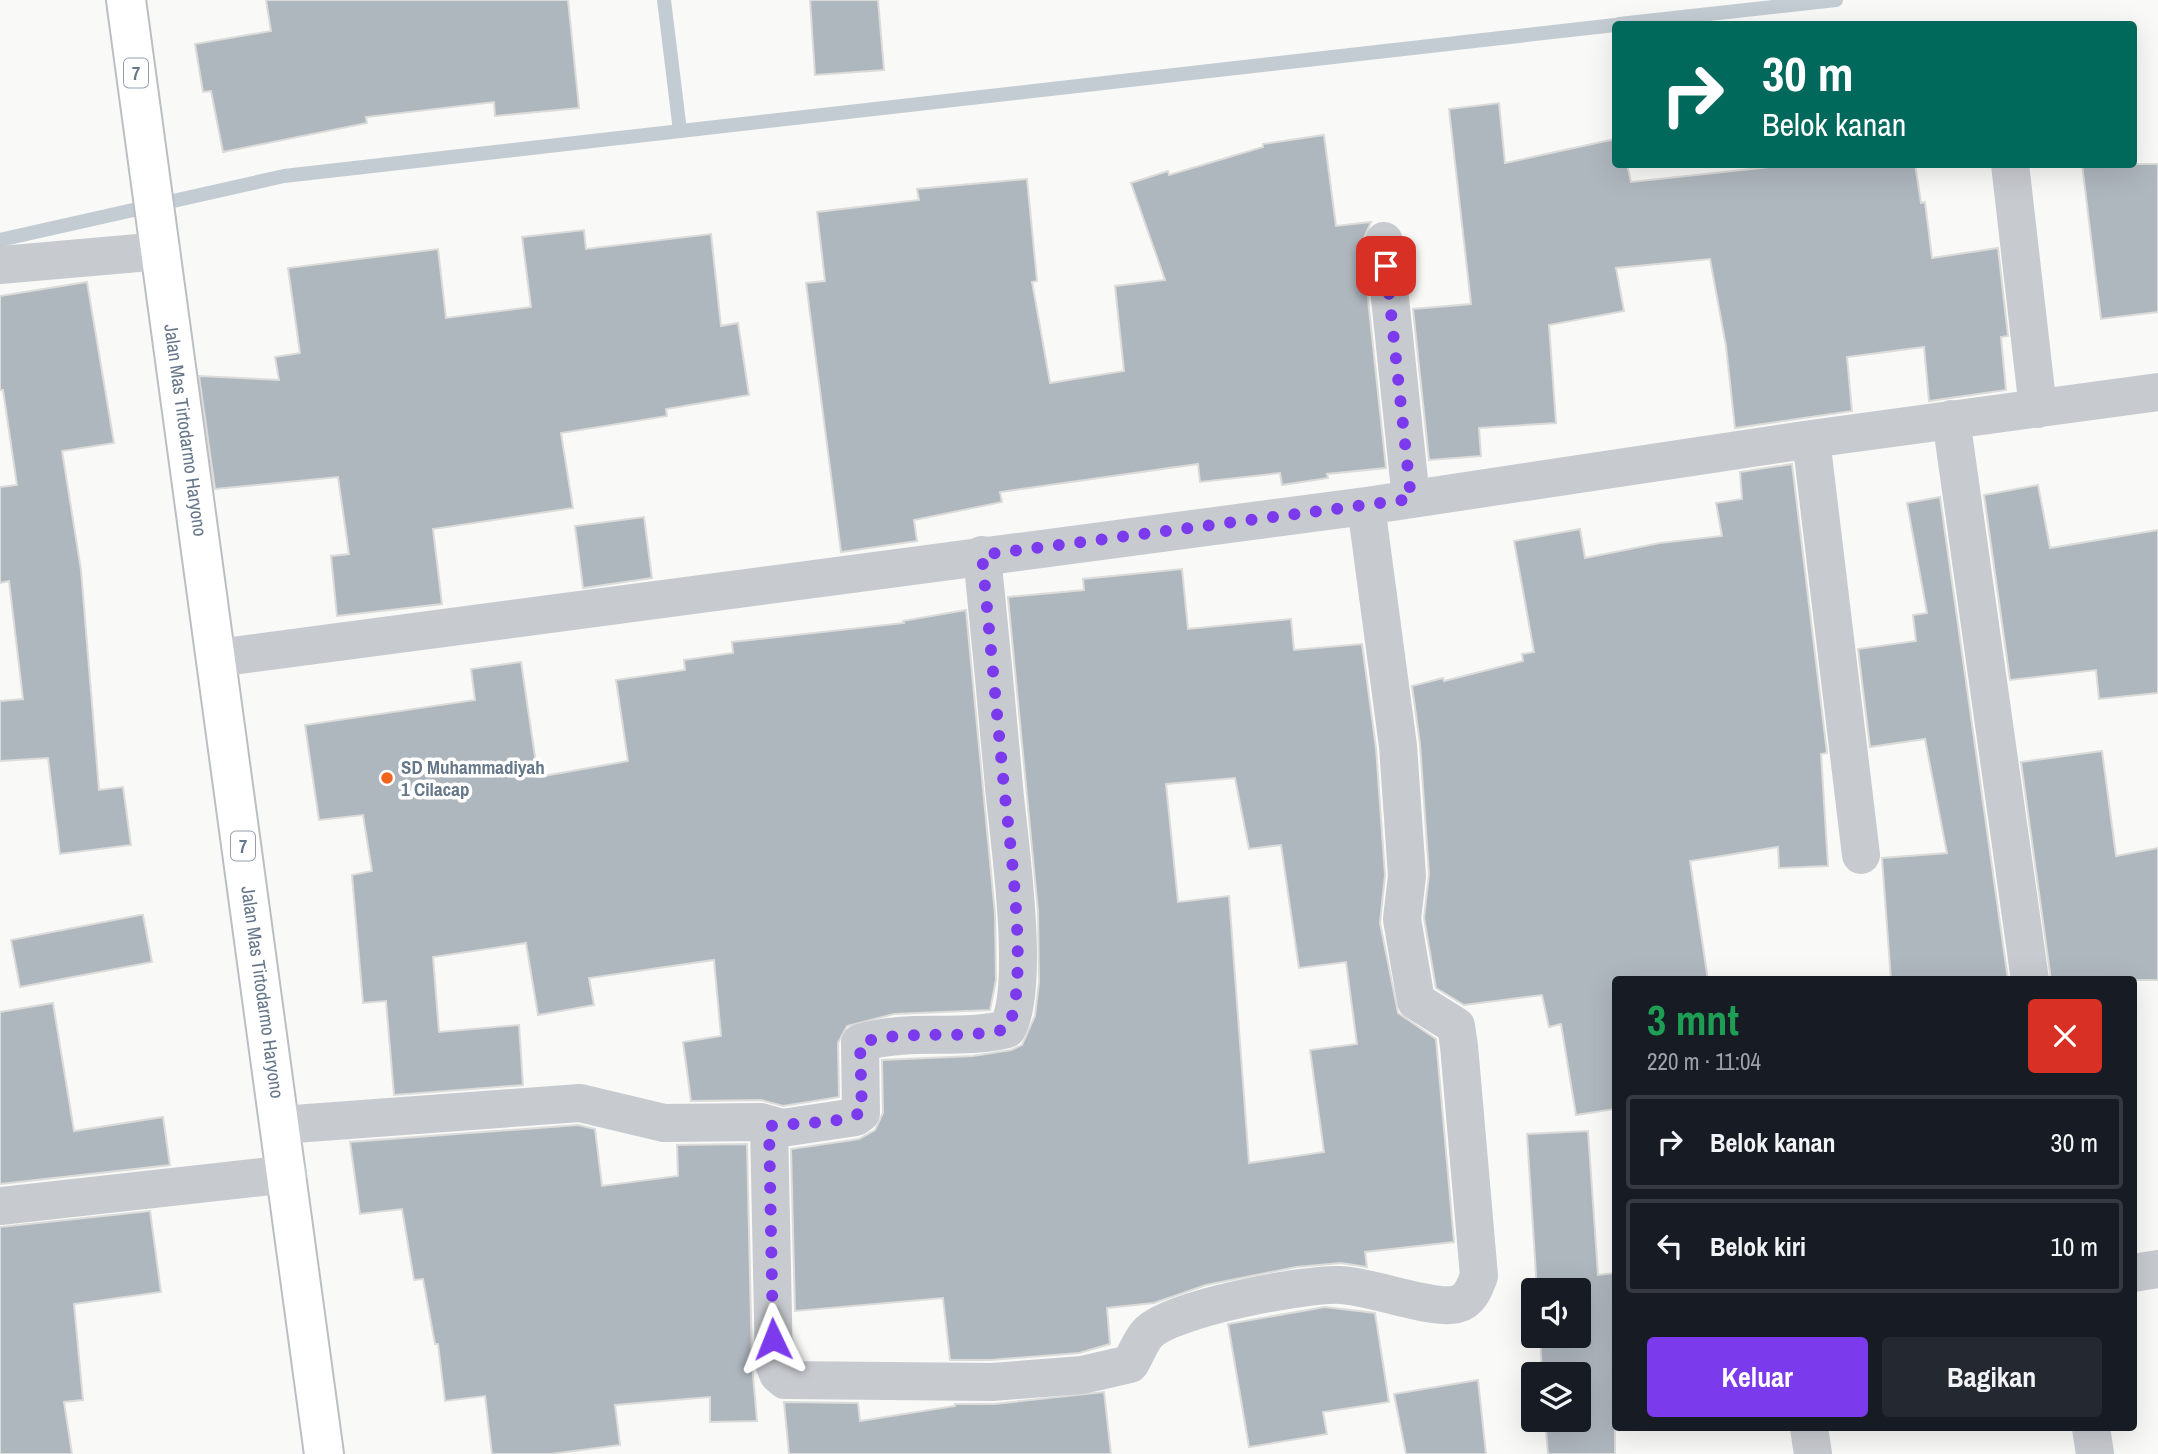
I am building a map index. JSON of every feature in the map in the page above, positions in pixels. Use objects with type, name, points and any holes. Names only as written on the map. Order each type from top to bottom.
[{"type":"highway","name":"7","points":[[126,0],[160,245]]},
{"type":"highway","name":"Jalan Mas Tirtodarmo Haryono","points":[[160,245],[324,1454]]},
{"type":"street","points":[[2010,168],[2038,409]]},
{"type":"street","points":[[1384,241],[1411,499]]},
{"type":"street","points":[[0,265],[160,245]]},
{"type":"street","points":[[217,658],[1366,506],[1811,439],[2158,392]]},
{"type":"street","points":[[1951,419],[2029,976]]},
{"type":"street","points":[[1811,439],[1861,855]]},
{"type":"street","points":[[769,1126],[774,1364],[778,1374],[785,1380],[992,1382],[1082,1375],[1130,1364],[1149,1332],[1171,1320],[1216,1305],[1287,1291],[1340,1285],[1438,1306],[1459,1304],[1471,1294],[1479,1276],[1479,1264],[1459,1046],[1456,1026],[1416,1001],[1412,986],[1402,919],[1407,876],[1398,746],[1366,506]]},
{"type":"street","points":[[281,1125],[580,1103],[664,1123],[761,1122],[769,1126],[834,1121],[862,1113],[860,1043],[923,1034],[961,1036],[1007,1029],[1014,1018],[1017,969],[1014,888],[982,555]]},
{"type":"street","points":[[0,1206],[288,1174]]},
{"type":"street","points":[[2137,1272],[2158,1269]]},
{"type":"street","points":[[1809,1431],[1813,1454]]},
{"type":"street","points":[[2091,1431],[2095,1454]]},
{"type":"building","points":[[266,0],[568,0],[579,108],[495,116],[494,102],[366,117],[367,123],[223,152],[211,91],[203,92],[195,44],[271,31]]},
{"type":"building","points":[[810,0],[878,0],[884,70],[815,75]]},
{"type":"building","points":[[1499,103],[1505,163],[1612,140],[1612,168],[1628,168],[1631,182],[1760,168],[1916,168],[1921,203],[1925,202],[1932,258],[1998,248],[2008,336],[2001,337],[2006,390],[1929,401],[1924,347],[1847,357],[1852,411],[1735,428],[1726,346],[1710,259],[1616,268],[1624,311],[1549,325],[1556,423],[1479,428],[1481,456],[1429,460],[1413,309],[1471,304],[1449,109]]},
{"type":"building","points":[[1324,135],[1336,226],[1371,222],[1362,243],[1386,468],[1327,474],[1328,478],[1282,485],[1280,473],[1200,482],[1198,464],[1000,492],[1002,502],[914,520],[917,541],[841,552],[806,283],[825,281],[817,212],[919,200],[917,189],[1027,179],[1037,281],[1032,282],[1050,383],[1124,371],[1115,286],[1165,280],[1131,183],[1168,171],[1169,175],[1263,147],[1263,144]]},
{"type":"building","points":[[2137,164],[2158,164],[2158,312],[2101,319],[2082,168],[2137,168]]},
{"type":"building","points":[[584,230],[586,249],[711,234],[721,326],[738,323],[749,395],[666,409],[667,416],[561,433],[573,508],[433,529],[442,604],[337,616],[331,556],[349,554],[338,477],[215,489],[199,376],[279,380],[275,357],[300,353],[288,268],[438,249],[446,318],[531,307],[522,237]]},
{"type":"building","points":[[87,282],[114,443],[62,451],[81,570],[99,790],[123,787],[131,845],[60,854],[48,758],[0,761],[0,701],[23,699],[9,581],[0,583],[0,487],[17,485],[3,390],[0,390],[0,296]]},
{"type":"building","points":[[1792,464],[1827,753],[1821,754],[1828,866],[1779,868],[1778,847],[1690,861],[1707,976],[1612,976],[1612,1109],[1576,1115],[1561,1024],[1549,1027],[1542,995],[1464,1005],[1436,988],[1424,918],[1429,874],[1420,744],[1412,686],[1443,678],[1444,681],[1523,661],[1522,654],[1534,652],[1514,541],[1580,529],[1585,558],[1660,543],[1722,536],[1716,503],[1742,499],[1740,472]]},
{"type":"building","points":[[2038,485],[2050,548],[2158,530],[2158,693],[2099,699],[2096,670],[2010,680],[1984,495]]},
{"type":"building","points":[[1940,497],[2007,976],[1891,976],[1882,858],[1947,853],[1925,739],[1870,747],[1858,649],[1916,641],[1913,615],[1927,613],[1907,503]]},
{"type":"building","points":[[644,517],[652,578],[583,588],[575,526]]},
{"type":"building","points":[[1182,569],[1188,629],[1291,619],[1294,650],[1362,644],[1376,748],[1385,875],[1380,923],[1398,1013],[1436,1039],[1454,1242],[1365,1252],[1367,1267],[1341,1263],[1296,1267],[1206,1285],[1154,1303],[1107,1308],[1110,1344],[1079,1353],[991,1360],[950,1360],[943,1298],[795,1311],[791,1149],[859,1139],[875,1130],[883,1113],[882,1060],[973,1056],[1011,1050],[1022,1045],[1035,1016],[1039,982],[1038,911],[1008,597],[1084,590],[1083,579]],"holes":[[[1235,778],[1249,849],[1281,845],[1299,968],[1346,962],[1357,1044],[1310,1050],[1324,1152],[1249,1163],[1229,896],[1178,902],[1166,784]]]},
{"type":"building","points":[[966,610],[995,914],[996,980],[990,1010],[894,1014],[847,1026],[838,1043],[839,1097],[783,1106],[761,1100],[691,1101],[683,1042],[721,1036],[714,960],[589,978],[594,1005],[538,1015],[526,943],[433,957],[439,1032],[519,1025],[523,1085],[394,1095],[386,1001],[363,1003],[352,875],[372,871],[363,815],[319,820],[305,725],[475,700],[471,669],[521,662],[538,777],[628,761],[616,680],[685,670],[684,660],[733,653],[732,642],[904,623],[903,621]]},
{"type":"building","points":[[2102,751],[2116,856],[2158,848],[2158,980],[2137,980],[2137,976],[2050,976],[2021,762]]},
{"type":"building","points":[[143,915],[152,962],[20,987],[11,940]]},
{"type":"building","points":[[53,1003],[74,1131],[163,1117],[170,1165],[0,1184],[0,1012]]},
{"type":"building","points":[[578,1125],[595,1129],[602,1186],[678,1176],[677,1145],[747,1144],[752,1364],[757,1421],[710,1422],[710,1397],[615,1405],[620,1445],[551,1454],[492,1454],[485,1396],[445,1401],[438,1344],[435,1344],[423,1279],[414,1280],[402,1209],[360,1214],[350,1142]]},
{"type":"building","points":[[1588,1131],[1598,1275],[1612,1273],[1612,1431],[1615,1431],[1615,1454],[1548,1454],[1546,1432],[1591,1432],[1591,1362],[1541,1362],[1541,1348],[1591,1348],[1591,1278],[1536,1278],[1527,1134]]},
{"type":"building","points":[[150,1211],[161,1292],[74,1304],[83,1400],[64,1402],[72,1454],[0,1454],[0,1227]]},
{"type":"building","points":[[1325,1307],[1375,1313],[1389,1402],[1323,1412],[1327,1434],[1249,1447],[1228,1324]]},
{"type":"building","points":[[1478,1380],[1486,1454],[1406,1454],[1394,1394]]},
{"type":"building","points":[[1104,1392],[1111,1454],[789,1454],[784,1402],[858,1403],[860,1421],[955,1404],[994,1404]]},
{"type":"waterway","points":[[664,0],[680,131]]},
{"type":"waterway","points":[[1646,21],[1836,0]]},
{"type":"waterway","points":[[0,240],[284,176],[1612,25]]},
{"type":"place","name":"SD Muhammadiyah 1 Cilacap","points":[[387,778]]},
{"type":"route","points":[[773,1339],[769,1126],[782,1128],[856,1118],[862,1113],[858,1050],[860,1043],[876,1038],[923,1034],[961,1036],[992,1033],[1007,1029],[1014,1018],[1017,969],[1014,888],[982,555],[1411,499],[1386,266]]}]
